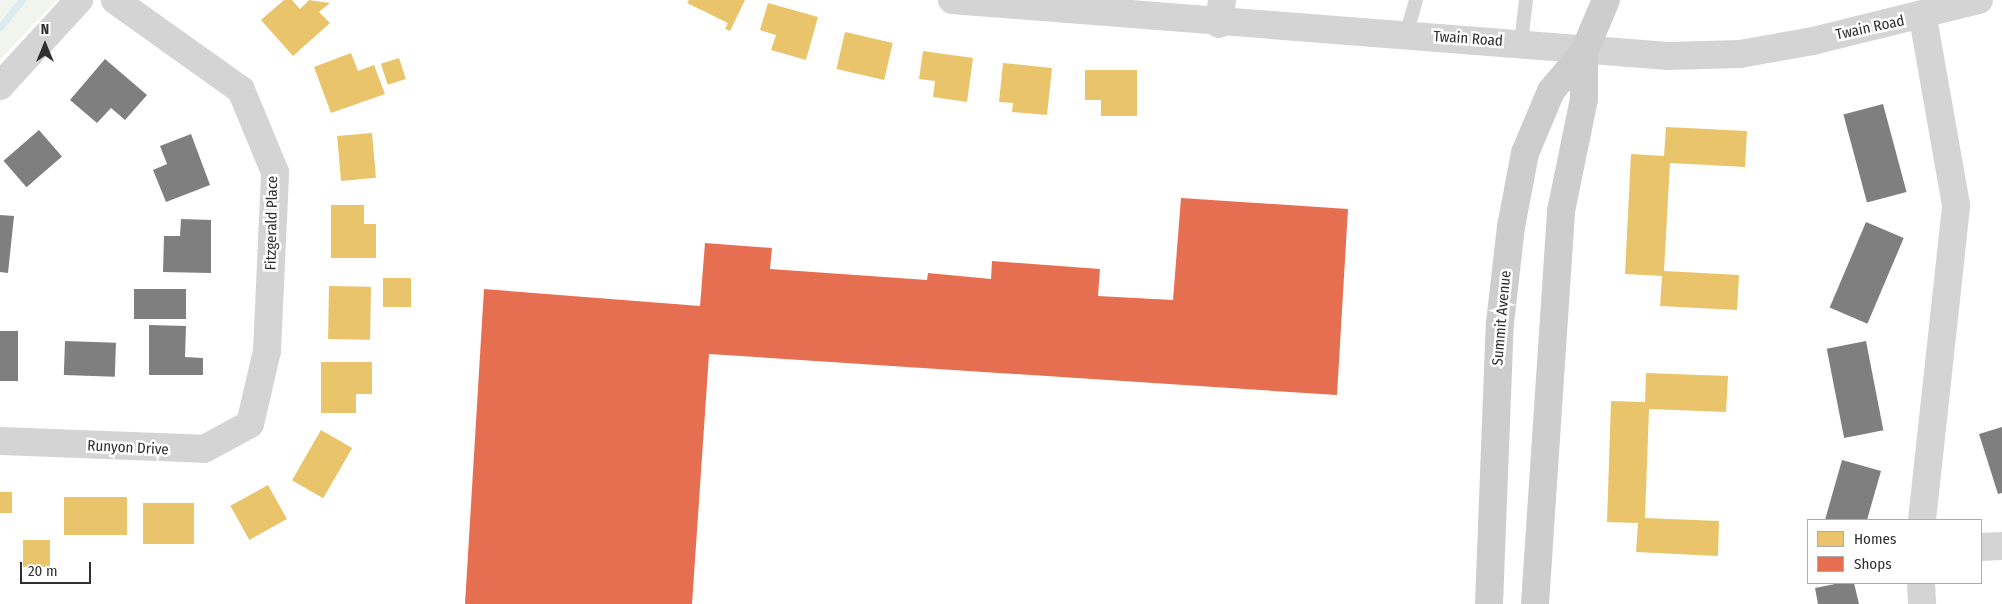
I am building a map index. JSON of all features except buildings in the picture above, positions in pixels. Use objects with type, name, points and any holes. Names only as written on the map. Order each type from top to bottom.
[{"type":"main road","name":"Summit Avenue","points":[[1535,604],[1561,210],[1584,99],[1584,52],[1601,2]]},
{"type":"main road","name":"Summit Avenue","points":[[1489,604],[1500,323],[1511,227],[1526,152],[1551,91],[1584,52]]},
{"type":"street","points":[[0,86],[79,0]]},
{"type":"street","name":"Fitzgerald Place","points":[[115,0],[241,90],[275,172],[268,351],[250,424]]},
{"type":"street","name":"Twain Road","points":[[952,0],[1221,12],[1406,35],[1521,43],[1584,52],[1740,54],[1923,17],[1979,0]]},
{"type":"street","points":[[1922,519],[1956,205],[1923,17]]},
{"type":"street","name":"Runyon Drive","points":[[0,441],[204,449],[250,424]]},
{"type":"street","points":[[1982,548],[2002,546]]},
{"type":"street","points":[[1921,584],[1922,604]]},
{"type":"lane","points":[[1406,35],[1416,0]]},
{"type":"lane","points":[[1521,43],[1526,0]]},
{"type":"shaded area","points":[[0,0],[57,0],[0,60]]},
{"type":"waterway","points":[[0,27],[22,0]]}]
